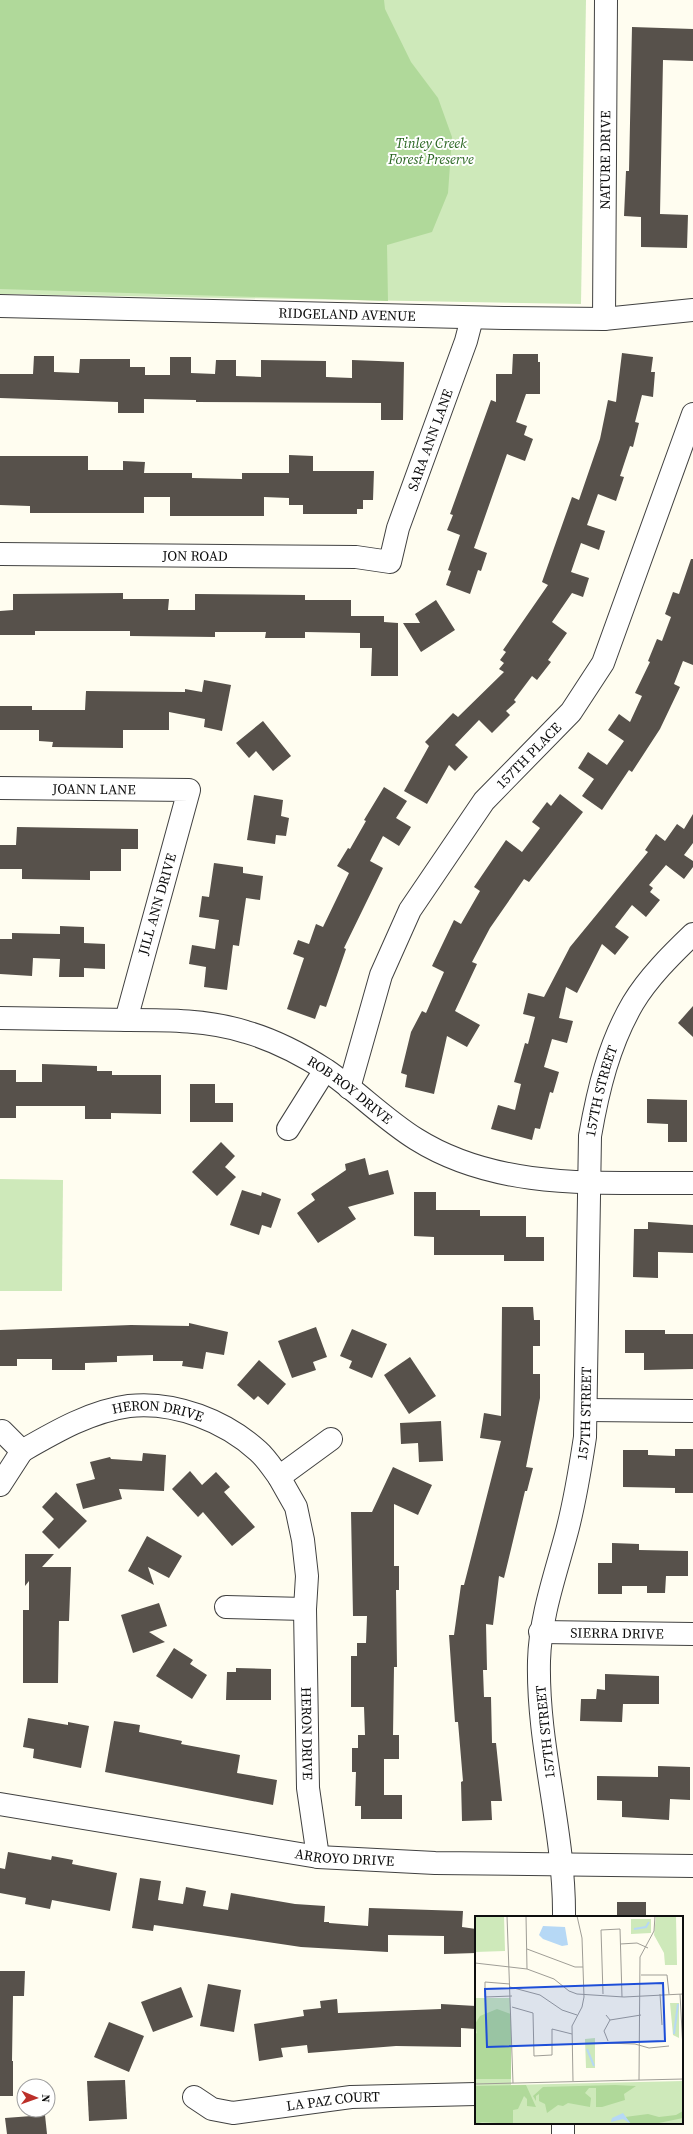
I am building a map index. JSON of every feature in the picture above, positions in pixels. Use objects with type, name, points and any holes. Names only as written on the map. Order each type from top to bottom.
[{"type":"street","name":"NATURE DRIVE","points":[[604,319],[606,0]]},
{"type":"street","name":"RIDGELAND AVENUE","points":[[0,306],[472,318],[604,319],[693,310]]},
{"type":"street","name":"SARA ANN LANE","points":[[390,562],[398,528],[466,341],[472,318]]},
{"type":"street","name":"157TH PLACE","points":[[349,1088],[381,975],[410,910],[484,801],[571,712],[603,663],[693,414]]},
{"type":"street","name":"JON ROAD","points":[[0,554],[356,557],[390,562]]},
{"type":"street","name":"JOANN LANE","points":[[0,788],[189,790]]},
{"type":"street","name":"JILL ANN DRIVE","points":[[126,1020],[189,790]]},
{"type":"street","name":"157TH STREET","points":[[564,1916],[562,1866],[539,1692],[540,1632],[578,1482],[585,1437],[587,1410],[590,1136],[597,1098],[606,1063],[633,1003],[654,975],[693,934]]},
{"type":"street","name":"ROB ROY DRIVE","points":[[0,1018],[182,1020],[245,1031],[282,1045],[325,1070],[394,1124],[416,1139],[439,1152],[465,1163],[517,1176],[566,1182],[693,1183]]},
{"type":"street","points":[[288,1129],[325,1070]]},
{"type":"street","name":"HERON DRIVE","points":[[22,1451],[61,1428],[99,1414],[128,1406],[170,1408],[219,1424],[238,1435],[259,1452],[279,1477],[296,1507],[303,1540],[307,1576],[305,1609],[308,1788],[318,1857]]},
{"type":"street","points":[[587,1410],[693,1411]]},
{"type":"street","points":[[0,1485],[22,1451],[2,1431]]},
{"type":"street","points":[[279,1477],[331,1439]]},
{"type":"street","points":[[226,1607],[305,1609]]},
{"type":"street","name":"SIERRA DRIVE","points":[[540,1632],[693,1634]]},
{"type":"street","name":"ARROYO DRIVE","points":[[0,1804],[318,1857],[435,1864],[693,1866]]},
{"type":"street","name":"LA PAZ COURT","points":[[194,2097],[212,2108],[233,2113],[351,2097],[475,2094]]},
{"type":"street","points":[[563,2124],[564,2134]]},
{"type":"green space","name":"Tinley Creek Forest Preserve","points":[[0,0],[586,0],[581,304],[0,294]]},
{"type":"green space","name":"Tinley Creek Forest Preserve","points":[[0,0],[384,0],[385,9],[411,62],[438,98],[452,137],[448,193],[432,232],[387,245],[388,301],[0,289]]},
{"type":"green space","points":[[0,1179],[63,1180],[62,1291],[0,1291]]},
{"type":"building","points":[[632,27],[693,29],[693,61],[663,60],[660,214],[688,215],[687,248],[641,247],[641,217],[624,216],[626,171],[629,171]]},
{"type":"building","points":[[622,353],[653,357],[651,372],[655,372],[653,397],[642,395],[635,422],[639,423],[633,447],[630,446],[620,476],[624,477],[616,501],[598,494],[587,525],[605,531],[599,550],[581,543],[571,572],[589,578],[583,597],[572,593],[552,622],[567,633],[548,660],[551,662],[537,680],[532,676],[514,700],[516,702],[506,711],[510,715],[492,733],[479,720],[455,745],[468,757],[455,771],[449,765],[427,804],[404,791],[429,746],[425,742],[453,713],[458,717],[504,672],[499,669],[504,663],[500,660],[506,652],[503,650],[548,585],[542,582],[572,497],[579,500],[600,439],[608,400],[616,402]]},
{"type":"building","points":[[513,354],[538,354],[538,362],[540,362],[540,394],[526,394],[516,422],[527,426],[524,435],[533,439],[525,461],[507,454],[474,548],[487,553],[481,571],[478,570],[470,594],[446,585],[451,571],[448,570],[460,535],[447,530],[453,515],[450,514],[491,400],[496,402],[496,374],[512,374]]},
{"type":"building","points":[[34,356],[54,356],[54,372],[79,373],[80,359],[130,359],[130,367],[145,367],[145,375],[170,375],[170,357],[191,357],[191,373],[215,374],[216,360],[236,360],[236,376],[261,377],[261,360],[326,361],[326,377],[352,378],[352,360],[404,362],[403,420],[381,420],[381,403],[196,402],[196,400],[144,399],[144,413],[118,413],[118,402],[0,398],[0,374],[33,374]]},
{"type":"building","points":[[289,455],[313,456],[313,471],[374,471],[373,500],[363,500],[363,509],[357,509],[357,514],[303,514],[303,505],[289,505],[289,498],[264,497],[264,516],[170,516],[170,497],[144,497],[144,513],[30,513],[30,506],[0,505],[0,456],[88,456],[88,470],[123,470],[123,461],[145,462],[144,473],[192,473],[192,478],[242,479],[242,473],[289,473]]},
{"type":"building","points":[[691,559],[693,559],[693,665],[683,661],[674,684],[680,687],[660,729],[632,772],[629,770],[602,810],[582,796],[594,779],[578,768],[588,752],[607,765],[624,741],[608,730],[619,714],[630,722],[642,696],[635,693],[650,662],[648,661],[657,639],[662,641],[671,617],[665,614],[673,592],[679,594]]},
{"type":"building","points":[[123,593],[123,599],[169,599],[168,610],[195,610],[195,594],[305,595],[305,600],[351,600],[351,616],[384,616],[384,622],[398,623],[398,676],[371,676],[372,648],[360,648],[360,633],[305,632],[305,638],[265,638],[266,632],[215,632],[215,637],[130,636],[130,631],[35,631],[35,635],[0,635],[0,611],[13,610],[13,594]]},
{"type":"building","points":[[436,600],[455,630],[421,652],[403,623],[420,623],[415,614]]},
{"type":"building","points":[[204,680],[231,685],[222,731],[204,727],[205,719],[169,712],[169,730],[123,730],[123,748],[52,747],[53,742],[39,741],[39,730],[0,730],[0,706],[32,706],[32,710],[85,710],[86,691],[185,692],[185,689],[202,692]]},
{"type":"building","points":[[263,721],[291,756],[273,771],[256,751],[249,758],[236,743]]},
{"type":"building","points":[[384,787],[407,801],[396,818],[411,827],[399,846],[383,836],[370,861],[383,868],[344,948],[346,949],[326,1007],[320,1005],[315,1019],[287,1009],[304,958],[293,954],[298,940],[309,944],[316,924],[323,927],[349,873],[337,866],[348,848],[350,849],[366,821],[364,820]]},
{"type":"building","points":[[560,794],[583,812],[529,882],[524,879],[490,928],[472,962],[477,964],[455,1011],[480,1025],[467,1047],[447,1036],[434,1094],[405,1087],[407,1075],[401,1073],[411,1032],[422,1011],[426,1013],[444,972],[432,966],[454,920],[461,924],[480,891],[474,887],[506,840],[522,852],[540,828],[532,822],[547,802],[551,806]]},
{"type":"building","points":[[254,795],[283,800],[281,816],[289,818],[286,836],[276,835],[275,844],[247,840]]},
{"type":"building","points":[[693,814],[693,843],[684,855],[693,861],[693,867],[684,879],[666,865],[649,885],[653,888],[650,892],[660,900],[646,917],[632,905],[615,927],[629,937],[615,955],[602,944],[577,993],[566,987],[559,1018],[573,1021],[567,1043],[552,1039],[544,1067],[559,1072],[553,1093],[550,1092],[540,1129],[535,1128],[532,1140],[491,1129],[498,1105],[515,1110],[521,1084],[514,1082],[525,1043],[528,1044],[535,1017],[523,1014],[528,993],[544,997],[570,947],[648,852],[645,850],[656,834],[665,841],[677,824],[684,829]]},
{"type":"building","points":[[17,827],[138,829],[138,849],[121,849],[121,871],[90,871],[90,880],[22,879],[22,869],[0,869],[0,845],[16,845]]},
{"type":"building","points":[[214,863],[243,867],[243,873],[263,876],[260,900],[246,898],[239,946],[233,945],[227,990],[204,987],[206,967],[189,964],[192,945],[215,949],[219,920],[199,917],[202,896],[209,897]]},
{"type":"building","points":[[60,926],[84,927],[84,943],[105,944],[105,969],[84,968],[84,977],[59,977],[60,959],[33,958],[32,976],[0,974],[0,939],[12,939],[12,933],[60,934]]},
{"type":"building","points":[[693,1006],[693,1037],[678,1023]]},
{"type":"building","points":[[42,1064],[97,1066],[97,1071],[112,1071],[112,1075],[161,1075],[161,1114],[111,1113],[111,1119],[85,1119],[85,1106],[16,1106],[16,1118],[0,1118],[0,1070],[16,1070],[16,1082],[42,1082]]},
{"type":"building","points":[[190,1084],[215,1084],[215,1103],[233,1103],[233,1122],[190,1122]]},
{"type":"building","points":[[647,1099],[687,1100],[687,1142],[668,1142],[668,1124],[647,1123]]},
{"type":"building","points":[[221,1142],[235,1156],[225,1167],[236,1177],[217,1196],[192,1172]]},
{"type":"building","points":[[365,1158],[369,1175],[388,1170],[394,1194],[348,1207],[356,1219],[318,1243],[297,1213],[315,1200],[311,1194],[346,1170],[345,1164]]},
{"type":"building","points":[[242,1190],[261,1196],[262,1192],[281,1199],[271,1228],[262,1225],[259,1235],[230,1225]]},
{"type":"building","points":[[414,1192],[436,1192],[436,1210],[480,1210],[480,1216],[526,1216],[526,1237],[544,1237],[544,1261],[504,1261],[504,1255],[434,1255],[434,1237],[414,1236]]},
{"type":"building","points":[[648,1222],[693,1225],[693,1253],[658,1252],[658,1278],[633,1277],[634,1229],[648,1229]]},
{"type":"building","points":[[502,1307],[533,1307],[534,1320],[540,1320],[540,1346],[533,1346],[533,1374],[540,1374],[540,1398],[526,1467],[533,1468],[527,1491],[525,1491],[504,1578],[499,1576],[493,1625],[486,1624],[487,1670],[483,1670],[484,1697],[491,1697],[492,1743],[496,1743],[502,1801],[491,1801],[492,1820],[462,1821],[461,1782],[463,1781],[458,1722],[455,1722],[449,1635],[454,1635],[461,1585],[464,1585],[501,1441],[480,1438],[484,1413],[501,1416]]},
{"type":"building","points":[[189,1323],[228,1332],[224,1355],[206,1352],[203,1369],[182,1366],[183,1361],[153,1361],[153,1355],[117,1356],[117,1362],[85,1363],[85,1370],[52,1370],[52,1359],[17,1359],[17,1366],[0,1366],[0,1330],[131,1325],[189,1326]]},
{"type":"building","points":[[316,1327],[327,1357],[313,1362],[316,1370],[292,1378],[278,1341]]},
{"type":"building","points":[[352,1329],[387,1344],[372,1378],[349,1368],[352,1361],[340,1356]]},
{"type":"building","points":[[625,1330],[665,1330],[665,1334],[693,1334],[693,1369],[644,1370],[644,1353],[625,1353]]},
{"type":"building","points":[[410,1357],[436,1396],[409,1414],[384,1375]]},
{"type":"building","points":[[259,1360],[286,1384],[268,1405],[258,1396],[254,1400],[237,1385]]},
{"type":"building","points":[[441,1421],[443,1461],[419,1462],[418,1443],[401,1444],[400,1423]]},
{"type":"building","points":[[675,1449],[693,1449],[693,1493],[675,1493],[675,1488],[623,1487],[623,1450],[648,1450],[648,1455],[675,1456]]},
{"type":"building","points":[[143,1453],[166,1455],[164,1491],[119,1489],[122,1499],[83,1509],[76,1484],[95,1479],[90,1462],[110,1457],[111,1459],[142,1461]]},
{"type":"building","points":[[393,1467],[432,1485],[418,1515],[394,1504],[394,1566],[399,1566],[399,1590],[396,1590],[397,1667],[394,1667],[393,1735],[399,1735],[399,1759],[384,1759],[384,1795],[402,1795],[402,1819],[361,1819],[361,1806],[355,1806],[356,1772],[352,1772],[352,1748],[358,1748],[358,1735],[365,1735],[364,1707],[351,1707],[351,1656],[357,1656],[357,1643],[366,1643],[367,1616],[353,1616],[351,1512],[372,1512]]},
{"type":"building","points":[[190,1471],[202,1485],[216,1472],[230,1487],[224,1492],[255,1527],[232,1546],[203,1512],[198,1517],[172,1489]]},
{"type":"building","points":[[56,1492],[87,1521],[59,1549],[42,1532],[54,1519],[42,1507]]},
{"type":"building","points":[[147,1536],[182,1556],[169,1578],[148,1567],[154,1585],[128,1571]]},
{"type":"building","points":[[612,1543],[639,1544],[639,1550],[688,1551],[688,1576],[666,1576],[665,1593],[647,1593],[647,1586],[622,1586],[622,1594],[598,1594],[598,1563],[612,1563]]},
{"type":"building","points":[[25,1554],[54,1554],[42,1567],[71,1567],[69,1621],[59,1621],[58,1683],[23,1683],[23,1610],[29,1610],[29,1581],[25,1586]]},
{"type":"building","points":[[159,1603],[167,1626],[149,1632],[165,1642],[133,1653],[121,1615]]},
{"type":"building","points":[[174,1648],[193,1660],[190,1664],[207,1675],[192,1699],[156,1676]]},
{"type":"building","points":[[236,1668],[271,1669],[271,1700],[226,1700],[227,1672],[236,1672]]},
{"type":"building","points":[[605,1674],[659,1676],[659,1704],[623,1704],[622,1722],[580,1721],[581,1699],[596,1699],[597,1689],[605,1690]]},
{"type":"building","points":[[28,1718],[68,1725],[68,1722],[89,1726],[81,1768],[33,1758],[34,1749],[23,1747]]},
{"type":"building","points":[[114,1721],[140,1725],[139,1732],[182,1741],[181,1744],[240,1755],[237,1773],[277,1780],[273,1805],[105,1772]]},
{"type":"building","points":[[658,1766],[690,1767],[690,1800],[670,1799],[669,1820],[622,1817],[622,1801],[597,1800],[597,1776],[658,1777]]},
{"type":"building","points":[[8,1852],[51,1860],[52,1856],[73,1860],[72,1864],[117,1873],[110,1911],[52,1900],[50,1909],[25,1904],[26,1898],[0,1893],[0,1868],[5,1869]]},
{"type":"building","points":[[140,1878],[161,1881],[158,1900],[183,1904],[186,1887],[206,1891],[203,1906],[228,1910],[231,1893],[295,1904],[325,1906],[324,1922],[329,1923],[368,1926],[369,1908],[463,1911],[462,1927],[475,1929],[475,1953],[444,1954],[444,1936],[388,1935],[388,1952],[301,1947],[154,1925],[153,1931],[132,1928]]},
{"type":"building","points":[[617,1902],[646,1902],[646,1916],[617,1916]]},
{"type":"building","points":[[0,1971],[25,1971],[24,1996],[13,1996],[12,2061],[0,2061]]},
{"type":"building","points":[[208,1984],[241,1990],[234,2032],[200,2026]]},
{"type":"building","points":[[181,1987],[193,2017],[153,2032],[141,2002]]},
{"type":"building","points":[[337,1999],[338,2013],[441,2009],[441,2004],[475,2006],[475,2029],[461,2028],[461,2047],[396,2046],[308,2053],[307,2045],[281,2048],[283,2057],[259,2061],[254,2024],[304,2016],[303,2010],[321,2008],[320,2001]]},
{"type":"building","points":[[109,2022],[144,2036],[129,2072],[94,2057]]},
{"type":"building","points":[[0,2061],[13,2061],[13,2096],[0,2096]]},
{"type":"building","points":[[125,2080],[127,2119],[89,2121],[87,2081]]},
{"type":"building","points":[[5,2118],[45,2118],[47,2134],[7,2134]]}]
